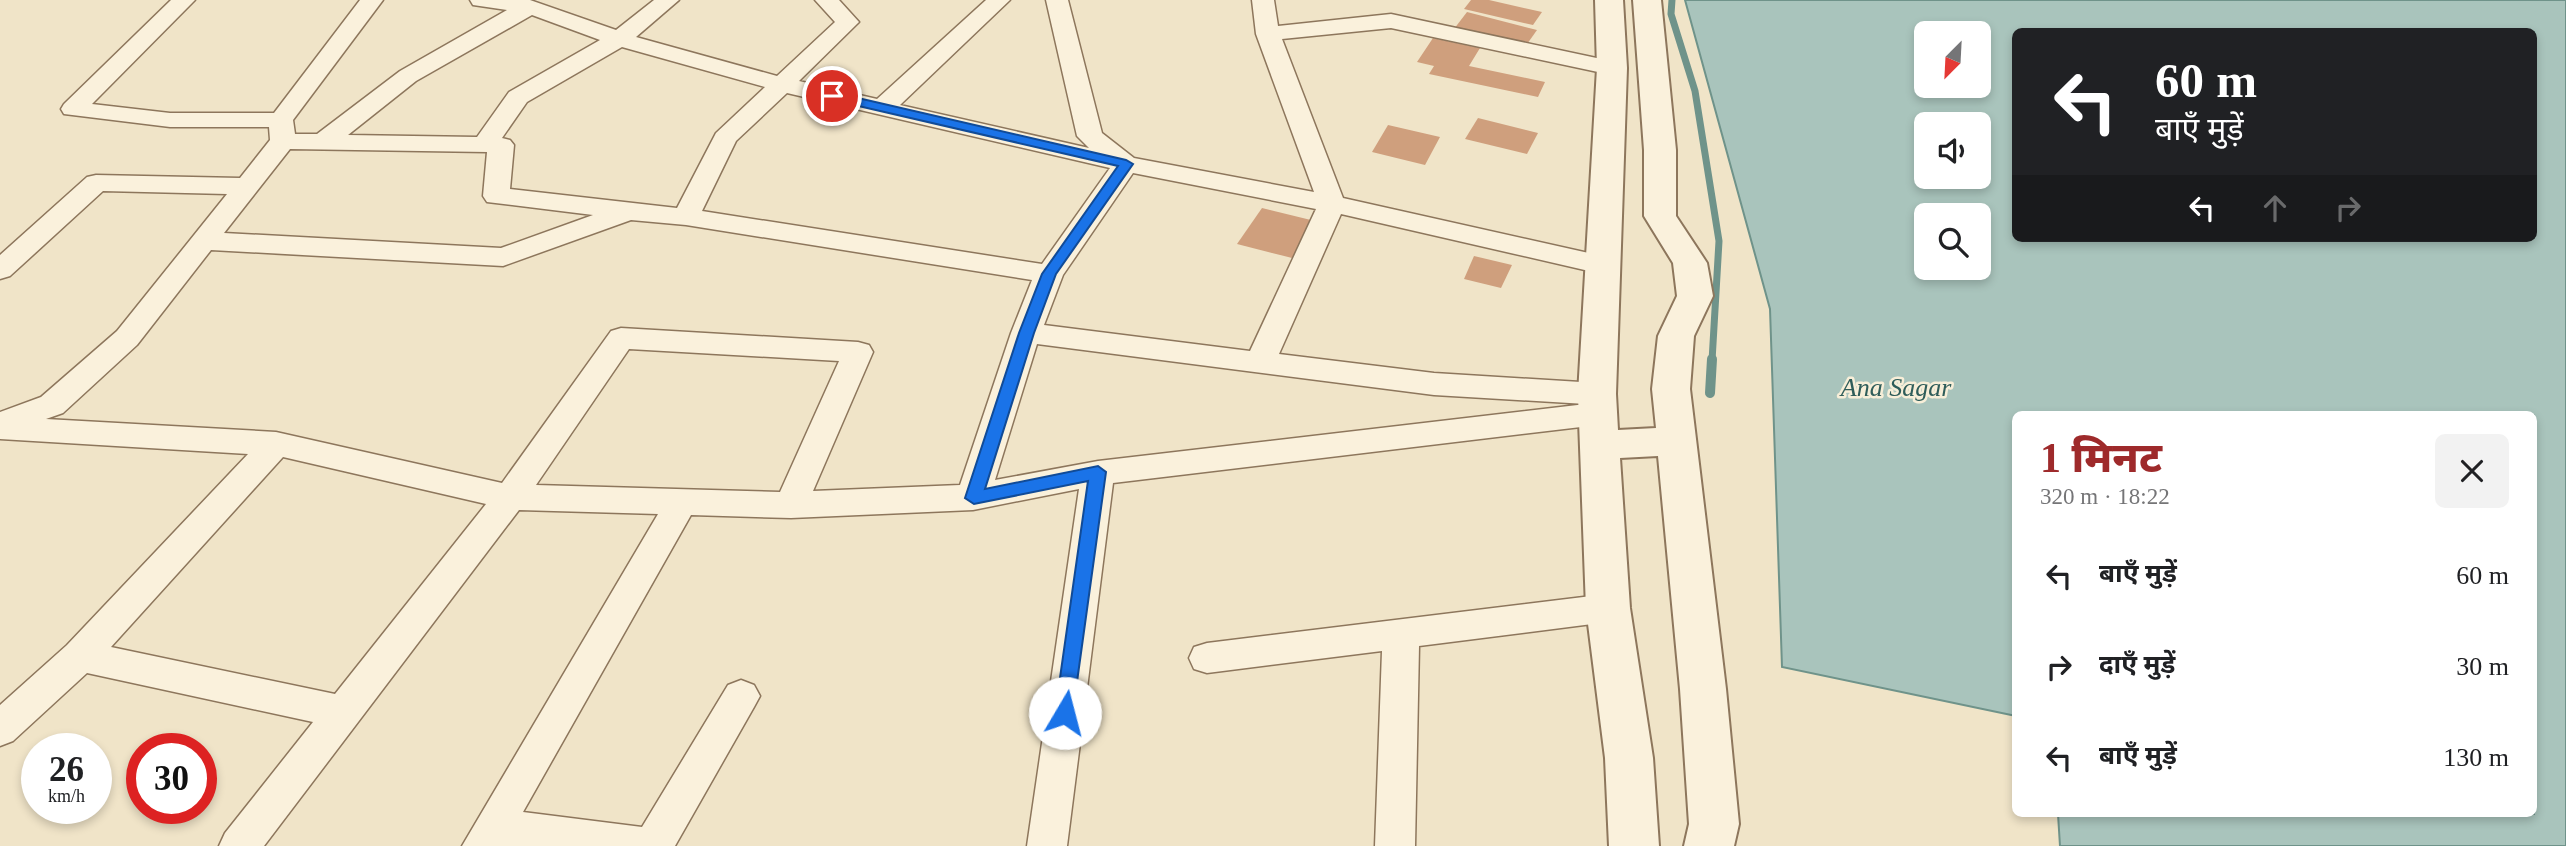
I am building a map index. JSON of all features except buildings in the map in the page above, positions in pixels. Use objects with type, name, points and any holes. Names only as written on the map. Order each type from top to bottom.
[{"type":"street","points":[[184,0],[73,108],[282,131],[324,141],[501,145],[496,196],[686,217],[1049,274]]},
{"type":"street","points":[[46,417],[128,338],[206,241],[248,186],[282,131],[373,0]]},
{"type":"street","points":[[481,0],[546,6],[618,39],[783,85],[1126,164],[1332,204],[1602,265]]},
{"type":"street","points":[[485,144],[518,97],[618,39],[668,0]]},
{"type":"street","points":[[686,217],[725,138],[848,22],[826,0]]},
{"type":"street","points":[[881,108],[999,0]]},
{"type":"street","points":[[1057,0],[1090,136],[1126,164]]},
{"type":"street","points":[[1261,360],[1332,204],[1268,34],[1263,0]]},
{"type":"street","points":[[1609,0],[1612,68],[1602,265],[1598,418],[1608,608],[1629,758],[1634,846]]},
{"type":"street","points":[[1647,0],[1660,149],[1660,216],[1690,263],[1695,296],[1676,336],[1671,390],[1712,797],[1714,824],[1709,846]]},
{"type":"street","points":[[324,141],[408,76],[546,6]]},
{"type":"street","points":[[1268,34],[1391,21],[1612,68]]},
{"type":"street","points":[[974,498],[1026,333],[1049,274],[1126,164]]},
{"type":"street","points":[[0,270],[96,183],[248,186]]},
{"type":"street","points":[[206,241],[503,257],[629,211]]},
{"type":"street","points":[[1026,333],[1261,360],[1434,384],[1598,418],[1676,441]]},
{"type":"street","points":[[239,846],[510,497],[621,338],[858,352],[791,505]]},
{"type":"street","points":[[0,426],[46,417],[276,444],[510,497],[791,505],[974,498],[1098,472],[1598,418]]},
{"type":"street","points":[[0,729],[80,656],[276,444]]},
{"type":"street","points":[[1047,846],[1098,472]]},
{"type":"street","points":[[647,846],[487,837],[681,503]]},
{"type":"street","points":[[1207,658],[1608,608]]},
{"type":"street","points":[[1395,846],[1401,634]]},
{"type":"street","points":[[80,656],[343,712]]},
{"type":"street","points":[[653,846],[741,696]]},
{"type":"water","name":"Ana Sagar","points":[[1685,0],[2566,0],[2566,846],[2060,846],[2058,817],[2537,817],[2537,411],[2012,411],[2012,715],[1782,667],[1770,309]]},
{"type":"waterway","points":[[1672,0],[1671,14],[1695,91],[1719,241],[1712,361]]},
{"type":"waterway","points":[[1710,393],[1712,359]]},
{"type":"route","points":[[832,96],[1126,164],[1049,274],[1026,333],[974,498],[1098,472],[1065,713]]}]
